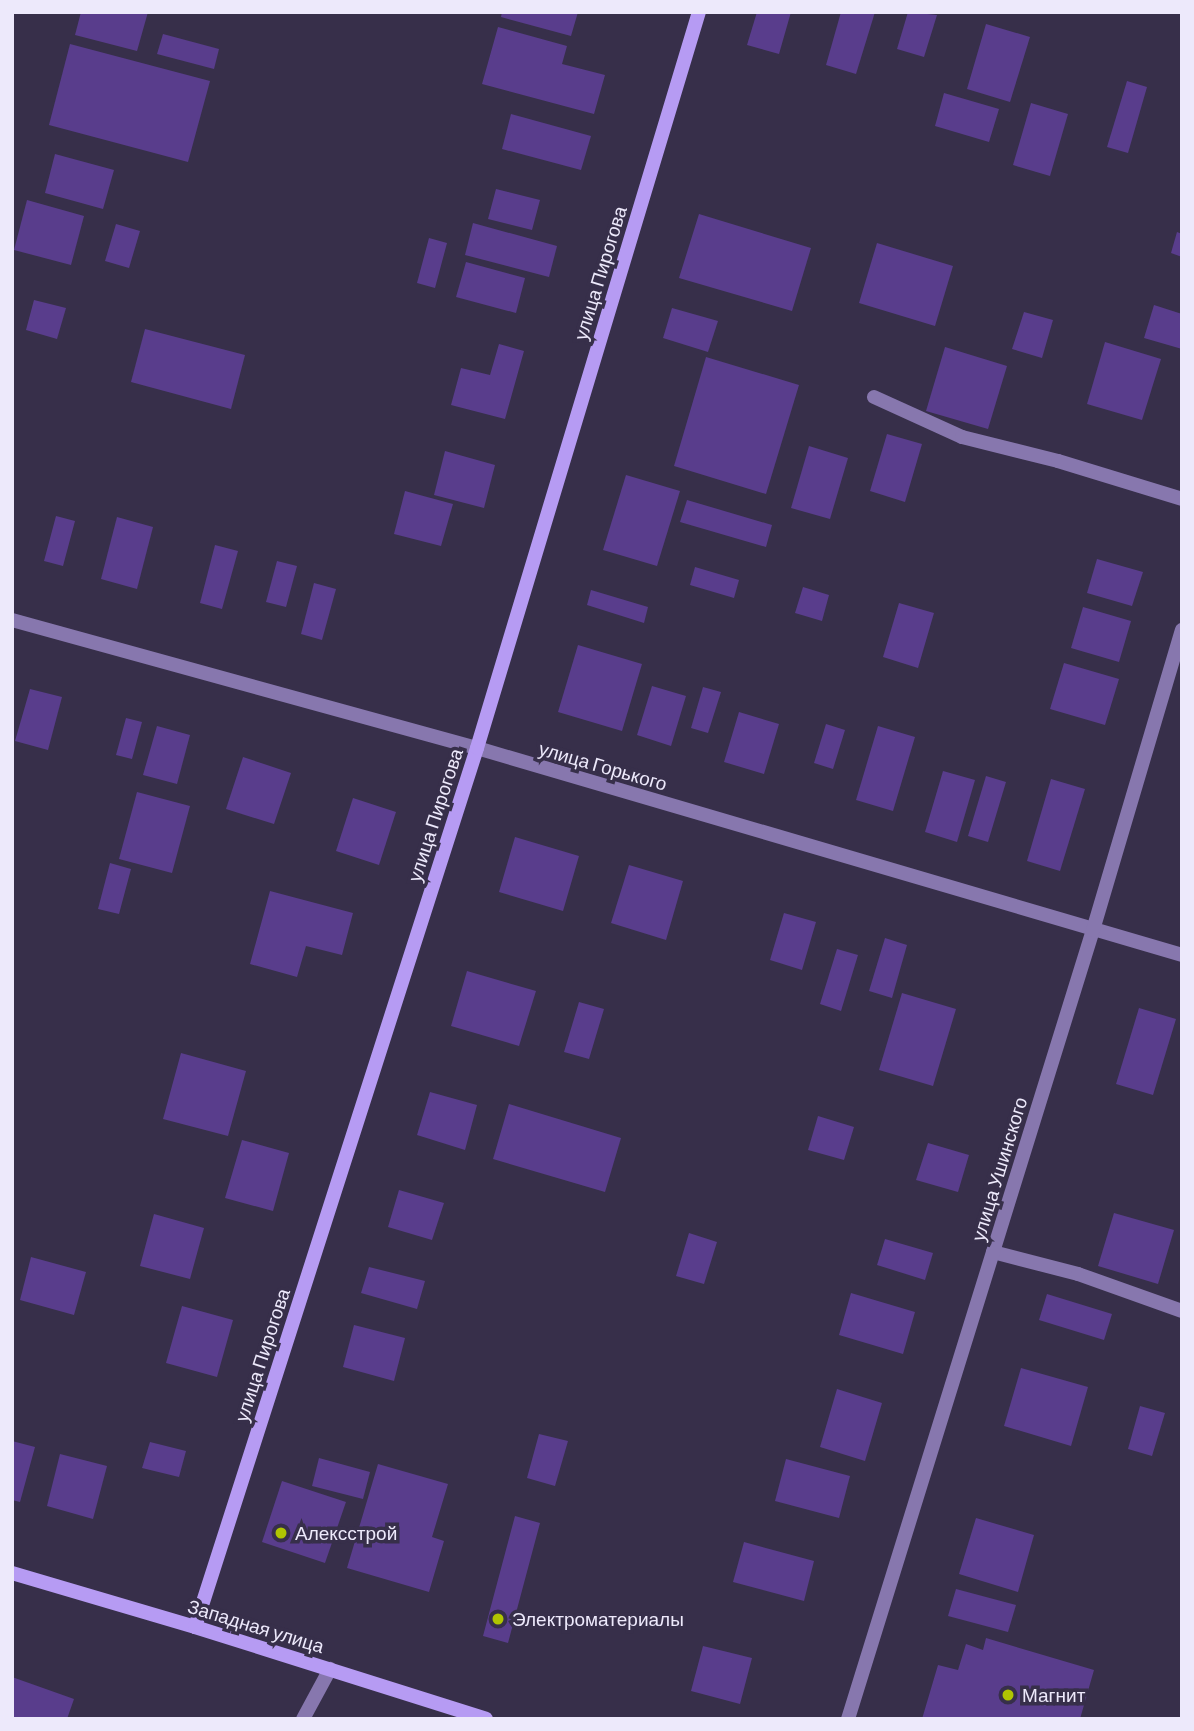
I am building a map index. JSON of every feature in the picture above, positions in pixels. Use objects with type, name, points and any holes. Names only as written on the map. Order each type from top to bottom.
[{"type":"street","name":"улица Пирогова","points":[[195,1627],[477,748],[699,12]]},
{"type":"street","points":[[874,397],[962,437],[1058,461],[1182,499]]},
{"type":"street","name":"улица Горького","points":[[12,621],[477,748],[1182,955]]},
{"type":"street","name":"улица Ушинского","points":[[848,1719],[1093,930],[1182,630]]},
{"type":"street","points":[[993,1252],[1078,1274],[1182,1311]]},
{"type":"street","name":"Западная улица","points":[[12,1573],[195,1627],[486,1719]]},
{"type":"street","points":[[303,1719],[330,1669]]},
{"type":"building","points":[[81,12],[148,12],[137,51],[75,35]]},
{"type":"building","points":[[502,12],[578,12],[571,36],[501,17]]},
{"type":"building","points":[[757,12],[791,12],[779,54],[747,45]]},
{"type":"building","points":[[841,12],[875,12],[856,74],[826,65]]},
{"type":"building","points":[[908,12],[937,15],[924,57],[897,49]]},
{"type":"building","points":[[986,24],[1030,37],[1010,102],[967,89]]},
{"type":"building","points":[[498,27],[567,46],[562,64],[605,75],[594,114],[482,84]]},
{"type":"building","points":[[163,34],[219,49],[214,69],[157,54]]},
{"type":"building","points":[[70,44],[210,81],[188,162],[49,125]]},
{"type":"building","points":[[1127,81],[1147,87],[1128,153],[1107,147]]},
{"type":"building","points":[[944,93],[999,109],[989,142],[935,126]]},
{"type":"building","points":[[1031,103],[1068,114],[1050,176],[1013,165]]},
{"type":"building","points":[[511,114],[591,136],[581,170],[502,149]]},
{"type":"building","points":[[55,154],[114,170],[103,209],[45,193]]},
{"type":"building","points":[[496,189],[540,200],[532,230],[488,219]]},
{"type":"building","points":[[27,200],[84,216],[71,265],[14,250]]},
{"type":"building","points":[[699,214],[811,248],[792,311],[679,278]]},
{"type":"building","points":[[473,223],[557,246],[549,277],[465,255]]},
{"type":"building","points":[[116,224],[140,231],[129,268],[105,261]]},
{"type":"building","points":[[1177,232],[1182,234],[1182,257],[1171,253]]},
{"type":"building","points":[[429,238],[447,243],[435,288],[417,283]]},
{"type":"building","points":[[877,243],[953,266],[935,326],[859,303]]},
{"type":"building","points":[[466,262],[525,278],[516,313],[456,297]]},
{"type":"building","points":[[34,300],[66,308],[57,339],[26,330]]},
{"type":"building","points":[[1154,305],[1182,314],[1182,349],[1144,338]]},
{"type":"building","points":[[672,308],[718,321],[708,352],[663,338]]},
{"type":"building","points":[[1024,312],[1053,320],[1042,358],[1012,349]]},
{"type":"building","points":[[145,329],[245,355],[231,409],[131,382]]},
{"type":"building","points":[[1105,342],[1161,359],[1142,420],[1087,404]]},
{"type":"building","points":[[499,344],[524,351],[505,419],[451,405],[461,368],[490,375]]},
{"type":"building","points":[[945,347],[1007,366],[988,429],[926,411]]},
{"type":"building","points":[[706,357],[799,385],[766,494],[674,466]]},
{"type":"building","points":[[887,434],[922,444],[905,502],[870,491]]},
{"type":"building","points":[[809,446],[848,458],[830,519],[791,508]]},
{"type":"building","points":[[445,451],[495,465],[484,508],[434,495]]},
{"type":"building","points":[[626,475],[680,491],[657,566],[603,550]]},
{"type":"building","points":[[405,491],[453,504],[441,546],[394,534]]},
{"type":"building","points":[[687,500],[772,525],[766,547],[680,522]]},
{"type":"building","points":[[56,516],[75,521],[63,566],[44,561]]},
{"type":"building","points":[[117,517],[153,527],[137,589],[101,579]]},
{"type":"building","points":[[215,545],[238,551],[222,609],[200,603]]},
{"type":"building","points":[[1097,559],[1143,572],[1132,606],[1087,593]]},
{"type":"building","points":[[277,561],[297,566],[286,607],[266,602]]},
{"type":"building","points":[[695,567],[739,580],[734,598],[690,585]]},
{"type":"building","points":[[314,583],[336,589],[322,640],[301,634]]},
{"type":"building","points":[[803,587],[829,595],[822,621],[795,613]]},
{"type":"building","points":[[591,590],[648,607],[644,623],[587,605]]},
{"type":"building","points":[[899,603],[934,613],[918,668],[883,657]]},
{"type":"building","points":[[1083,607],[1131,621],[1119,662],[1071,648]]},
{"type":"building","points":[[578,645],[642,664],[622,731],[558,712]]},
{"type":"building","points":[[1064,663],[1119,679],[1105,725],[1050,709]]},
{"type":"building","points":[[652,686],[686,696],[671,746],[637,735]]},
{"type":"building","points":[[703,687],[721,692],[708,733],[691,728]]},
{"type":"building","points":[[30,689],[62,697],[48,750],[15,741]]},
{"type":"building","points":[[739,712],[779,724],[764,774],[724,762]]},
{"type":"building","points":[[126,718],[142,722],[132,759],[116,755]]},
{"type":"building","points":[[826,724],[845,730],[833,769],[814,763]]},
{"type":"building","points":[[157,726],[190,735],[177,784],[143,775]]},
{"type":"building","points":[[878,726],[915,737],[893,811],[856,800]]},
{"type":"building","points":[[243,757],[291,773],[274,824],[226,809]]},
{"type":"building","points":[[943,771],[975,780],[957,842],[925,832]]},
{"type":"building","points":[[986,776],[1006,782],[988,842],[968,836]]},
{"type":"building","points":[[1051,779],[1085,789],[1060,871],[1027,861]]},
{"type":"building","points":[[137,792],[190,806],[172,873],[119,859]]},
{"type":"building","points":[[353,798],[396,812],[379,865],[336,851]]},
{"type":"building","points":[[515,837],[579,856],[563,911],[499,892]]},
{"type":"building","points":[[110,863],[131,869],[119,914],[98,909]]},
{"type":"building","points":[[629,865],[683,881],[666,940],[611,923]]},
{"type":"building","points":[[270,891],[353,913],[342,955],[306,946],[297,977],[250,964]]},
{"type":"building","points":[[784,913],[816,922],[802,970],[770,960]]},
{"type":"building","points":[[885,938],[907,945],[892,998],[869,991]]},
{"type":"building","points":[[837,949],[858,955],[841,1011],[820,1004]]},
{"type":"building","points":[[467,971],[536,991],[519,1046],[451,1026]]},
{"type":"building","points":[[902,993],[956,1009],[933,1086],[879,1070]]},
{"type":"building","points":[[579,1002],[604,1009],[589,1059],[564,1052]]},
{"type":"building","points":[[1139,1008],[1176,1019],[1153,1095],[1116,1084]]},
{"type":"building","points":[[181,1053],[246,1071],[228,1136],[163,1119]]},
{"type":"building","points":[[430,1092],[477,1105],[465,1150],[417,1135]]},
{"type":"building","points":[[509,1104],[621,1138],[605,1192],[493,1159]]},
{"type":"building","points":[[818,1116],[854,1127],[844,1160],[808,1150]]},
{"type":"building","points":[[242,1140],[289,1153],[273,1211],[225,1198]]},
{"type":"building","points":[[928,1143],[969,1155],[958,1192],[916,1180]]},
{"type":"building","points":[[399,1190],[444,1203],[432,1240],[388,1227]]},
{"type":"building","points":[[1114,1213],[1174,1230],[1158,1284],[1098,1266]]},
{"type":"building","points":[[154,1214],[204,1228],[190,1279],[140,1266]]},
{"type":"building","points":[[689,1233],[717,1242],[704,1284],[676,1276]]},
{"type":"building","points":[[885,1239],[933,1253],[925,1280],[877,1265]]},
{"type":"building","points":[[31,1257],[86,1272],[74,1315],[20,1300]]},
{"type":"building","points":[[369,1267],[425,1281],[417,1309],[361,1293]]},
{"type":"building","points":[[851,1293],[915,1312],[903,1354],[839,1335]]},
{"type":"building","points":[[1047,1294],[1112,1314],[1104,1340],[1039,1320]]},
{"type":"building","points":[[182,1306],[233,1320],[217,1377],[166,1363]]},
{"type":"building","points":[[354,1325],[405,1338],[394,1381],[343,1367]]},
{"type":"building","points":[[1021,1368],[1088,1387],[1071,1446],[1004,1426]]},
{"type":"building","points":[[837,1389],[882,1403],[865,1461],[820,1447]]},
{"type":"building","points":[[1140,1406],[1165,1413],[1152,1456],[1128,1449]]},
{"type":"building","points":[[539,1434],[568,1441],[555,1486],[527,1478]]},
{"type":"building","points":[[12,1441],[35,1447],[20,1502],[12,1500]]},
{"type":"building","points":[[150,1442],[186,1451],[179,1477],[142,1468]]},
{"type":"building","points":[[60,1454],[107,1466],[93,1519],[47,1506]]},
{"type":"building","points":[[319,1458],[370,1472],[363,1499],[312,1486]]},
{"type":"building","points":[[786,1459],[850,1476],[839,1518],[775,1501]]},
{"type":"building","points":[[378,1464],[448,1484],[432,1537],[444,1541],[429,1592],[347,1568]]},
{"type":"building","points":[[282,1481],[346,1502],[325,1563],[262,1542]]},
{"type":"building","points":[[515,1516],[540,1523],[508,1643],[483,1636]]},
{"type":"building","points":[[976,1518],[1034,1535],[1018,1592],[959,1574]]},
{"type":"building","points":[[744,1542],[814,1561],[804,1601],[733,1582]]},
{"type":"building","points":[[956,1589],[1016,1605],[1008,1632],[948,1616]]},
{"type":"building","name":"Магнит","points":[[986,1638],[1094,1670],[1080,1719],[922,1719],[938,1665],[958,1670],[966,1644],[983,1650]]},
{"type":"building","points":[[703,1646],[752,1658],[740,1704],[691,1691]]},
{"type":"building","points":[[12,1677],[74,1699],[67,1719],[12,1719]]},
{"type":"place","name":"Алексстрой","points":[[281,1533]]},
{"type":"place","name":"Электроматериалы","points":[[498,1619]]},
{"type":"place","name":"Магнит","points":[[1008,1695]]}]
